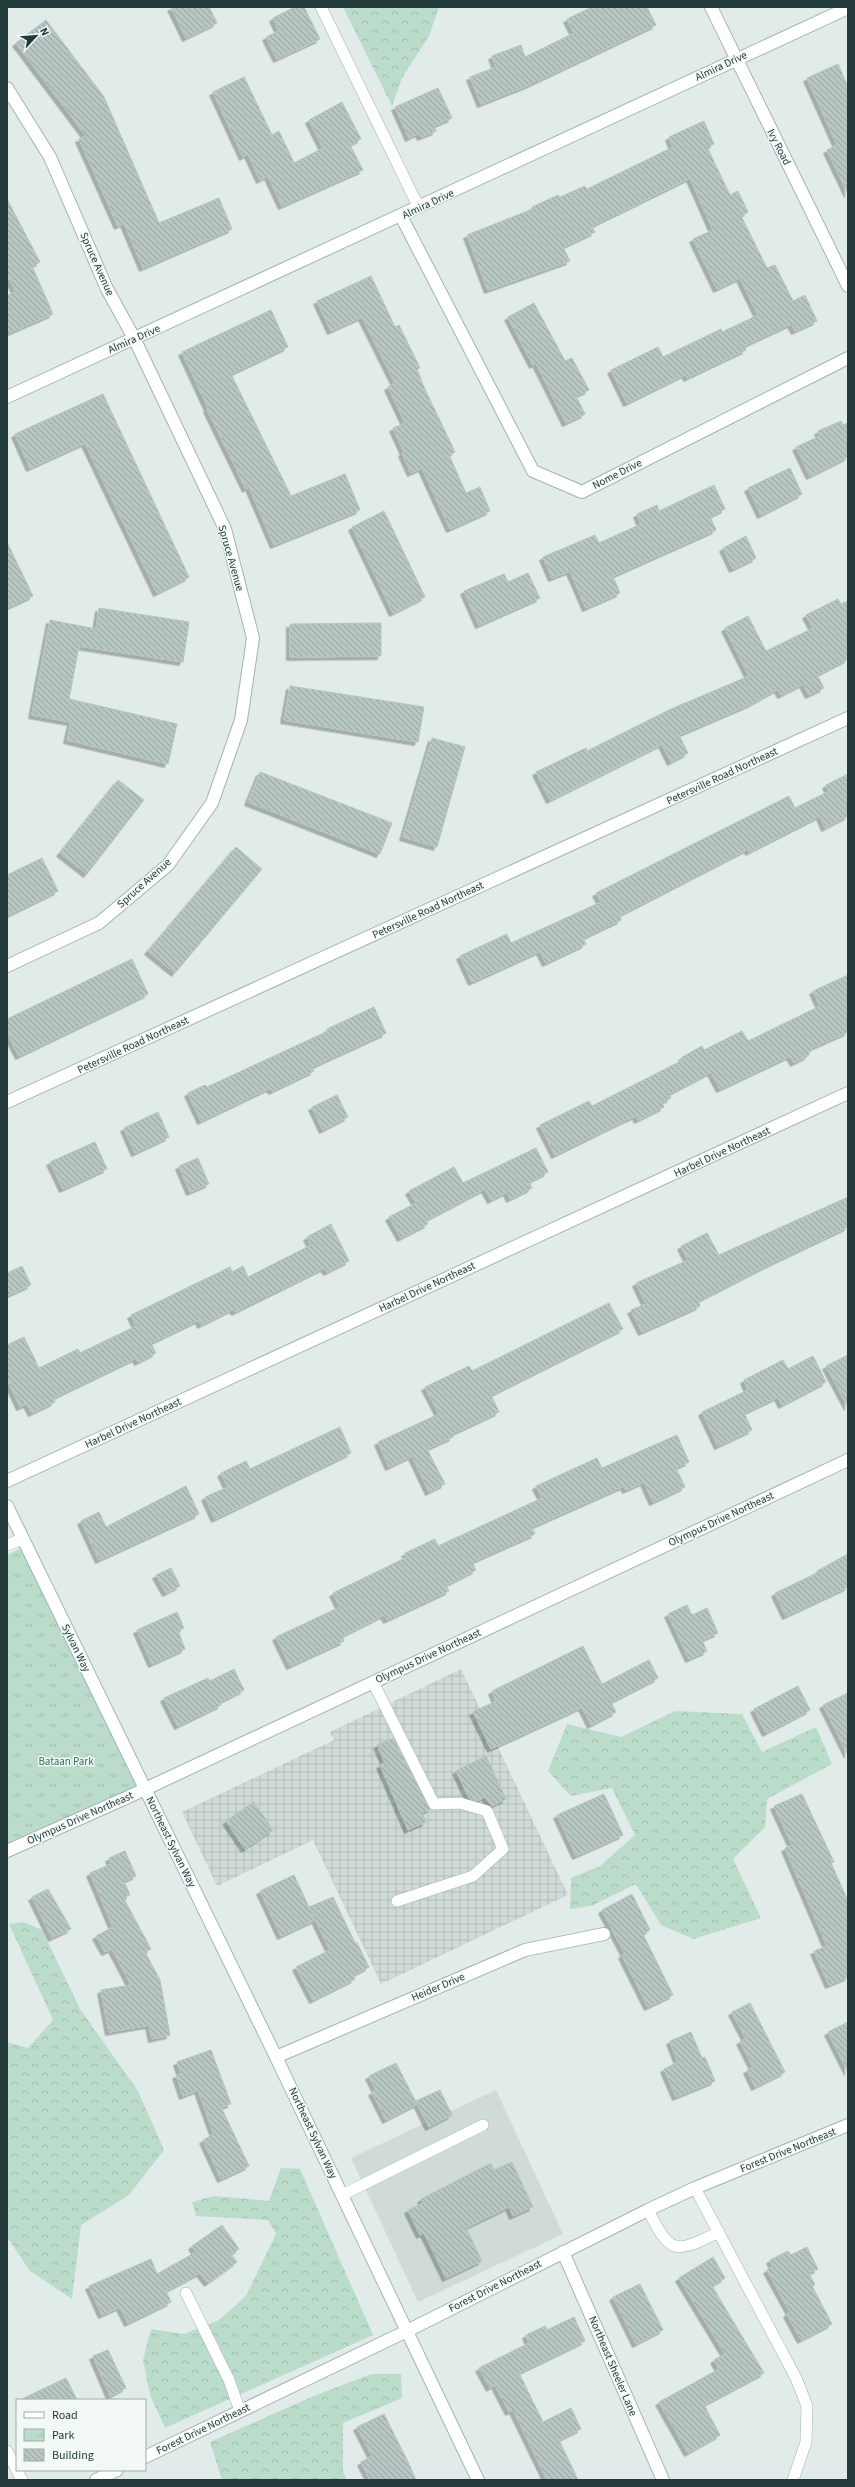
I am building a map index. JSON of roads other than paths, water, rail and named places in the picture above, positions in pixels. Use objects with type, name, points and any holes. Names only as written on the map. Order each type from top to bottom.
[{"type":"street","name":"Ivy Road","points":[[710,7],[848,286]]},
{"type":"street","name":"Almira Drive","points":[[7,397],[419,208],[735,59],[848,8]]},
{"type":"street","name":"Spruce Avenue","points":[[7,88],[50,157],[107,289],[134,338],[225,529],[252,638],[242,720],[212,804],[168,865],[99,923],[7,966]]},
{"type":"street","name":"Nome Drive","points":[[401,216],[533,471],[582,492],[848,358]]},
{"type":"street","name":"Petersville Road Northeast","points":[[7,1102],[848,718]]},
{"type":"street","name":"Harbel Drive Northeast","points":[[7,1481],[848,1093]]},
{"type":"street","name":"Olympus Drive Northeast","points":[[7,1851],[848,1460]]},
{"type":"street","name":"Sylvan Way","points":[[7,1506],[145,1788]]},
{"type":"street","name":"Northeast Sylvan Way","points":[[145,1788],[276,2057],[478,2480]]},
{"type":"street","name":"Heider Drive","points":[[276,2057],[525,1950],[604,1934]]},
{"type":"street","name":"Forest Drive Northeast","points":[[146,2456],[407,2331],[648,2210],[695,2188],[848,2125]]},
{"type":"street","name":"Northeast Sheeler Lane","points":[[563,2252],[663,2480]]},
{"type":"street","points":[[96,2480],[115,2471]]},
{"type":"lane","points":[[321,7],[419,208]]},
{"type":"lane","points":[[7,1545],[23,1539]]},
{"type":"lane","points":[[373,1682],[434,1804],[460,1803],[487,1811],[503,1849],[473,1876],[397,1901]]},
{"type":"lane","points":[[342,2195],[483,2125]]},
{"type":"lane","points":[[695,2188],[796,2378],[807,2406],[806,2442],[793,2480]]},
{"type":"lane","points":[[648,2210],[662,2238],[676,2247],[686,2247],[719,2232]]},
{"type":"lane","points":[[186,2293],[229,2380],[240,2411]]},
{"type":"lane","points":[[7,2451],[16,2468]]},
{"type":"lane","points":[[17,2471],[22,2480]]},
{"type":"park label","name":"Bataan Park","points":[[66,1761]]}]
